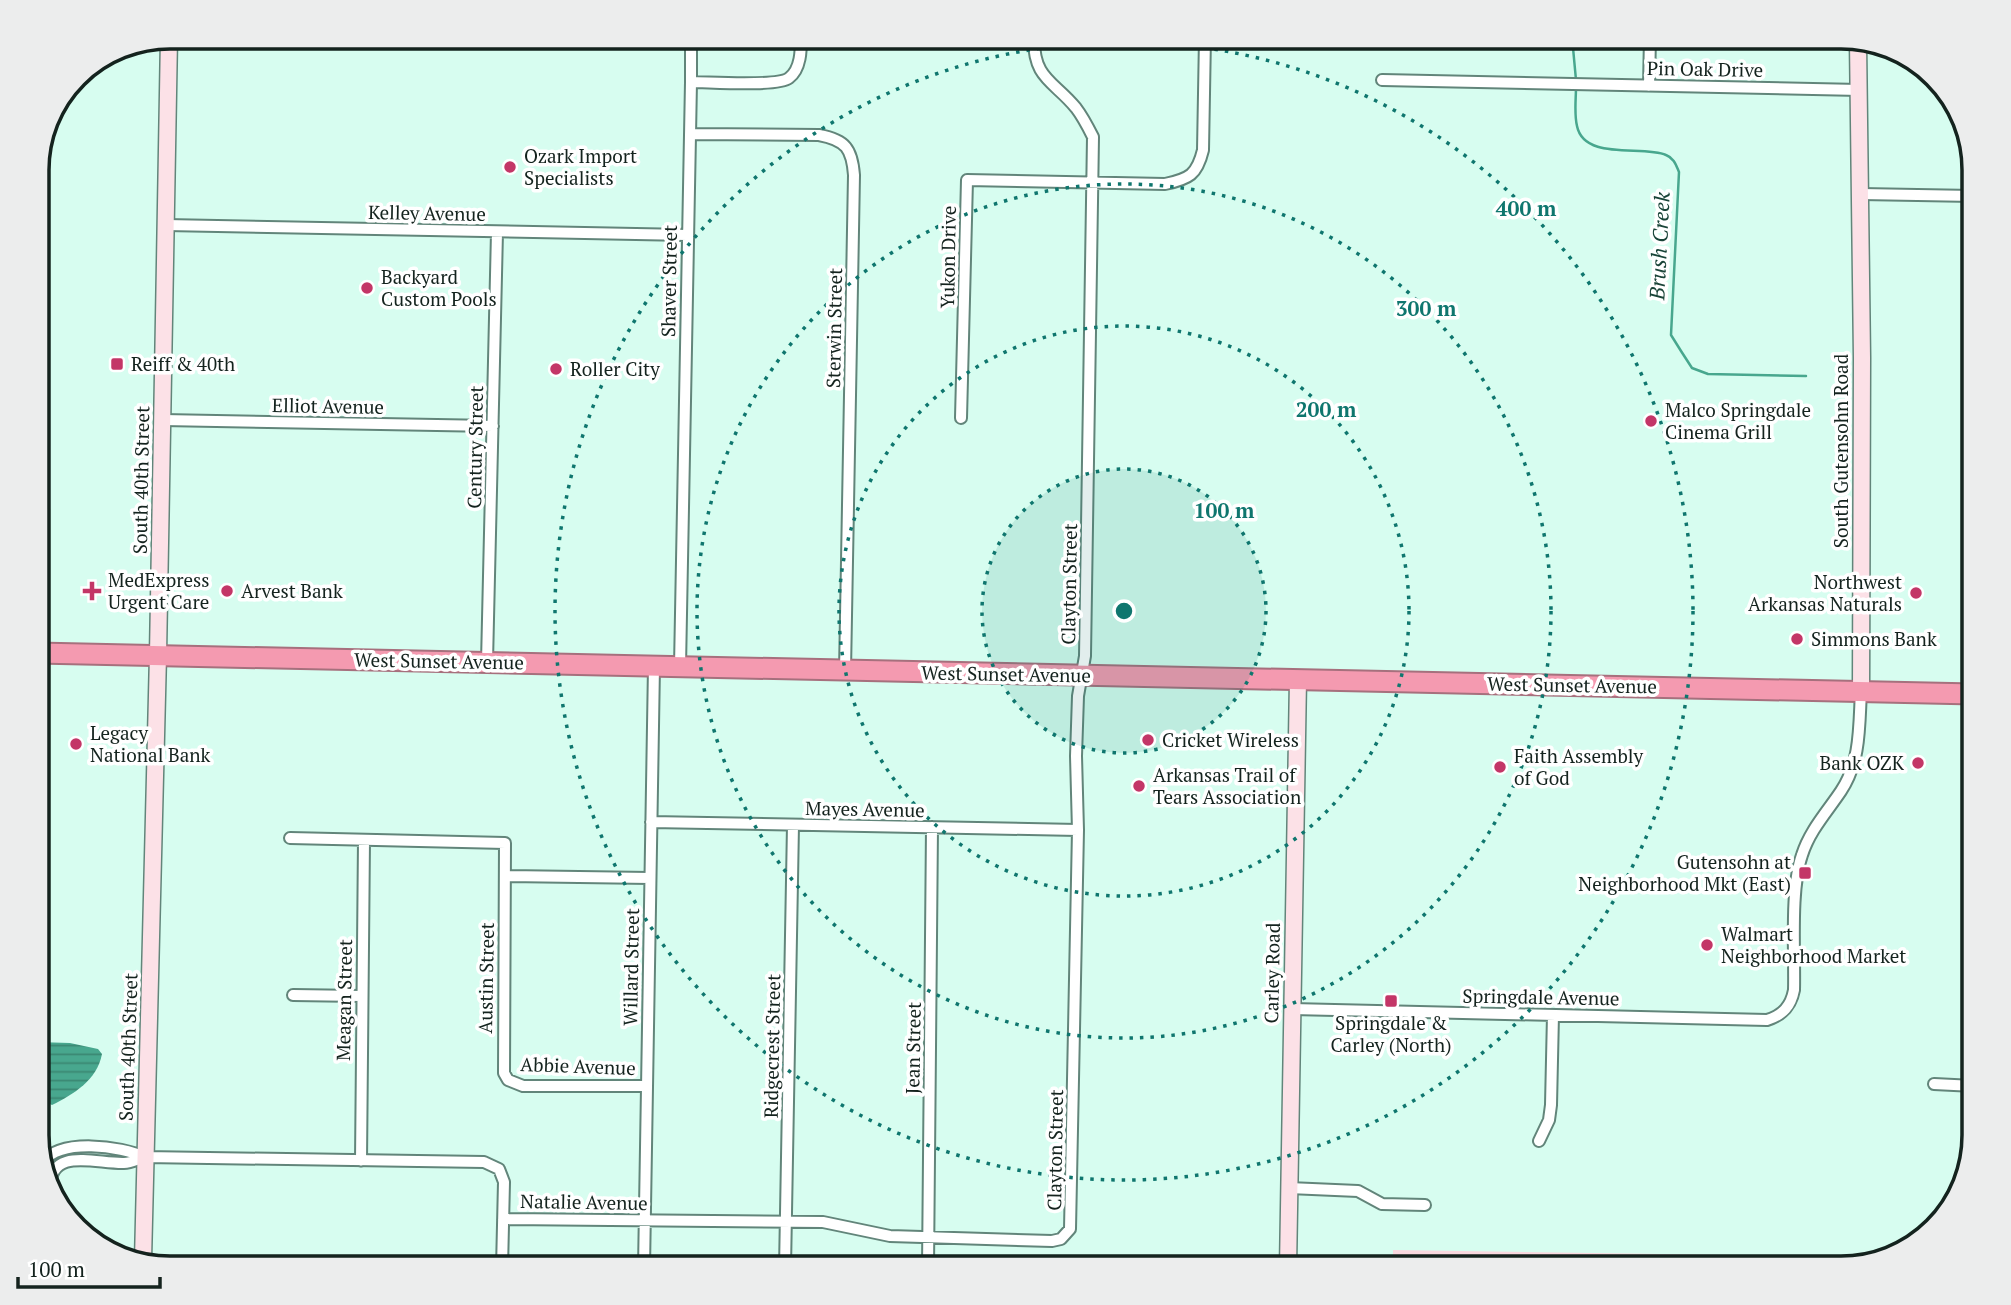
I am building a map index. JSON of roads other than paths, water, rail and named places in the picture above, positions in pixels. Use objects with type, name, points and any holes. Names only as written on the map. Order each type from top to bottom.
[{"type":"highway","name":"West Sunset Avenue","points":[[49,653],[1962,694]]},
{"type":"street","name":"South 40th Street","points":[[143,1253],[158,655],[169,49]]},
{"type":"street","name":"Shaver Street","points":[[680,667],[691,49]]},
{"type":"street","points":[[691,82],[774,83],[789,79],[797,68],[799,49]]},
{"type":"street","name":"Clayton Street","points":[[1035,49],[1042,73],[1052,86],[1074,105],[1093,137],[1085,642],[1078,696],[1076,755],[1078,830],[1071,1221],[1067,1235]]},
{"type":"street","points":[[1093,183],[1165,184],[1182,181],[1192,174],[1200,163],[1203,150],[1205,49]]},
{"type":"street","points":[[1648,86],[1650,49]]},
{"type":"street","name":"South Gutensohn Road","points":[[1786,1010],[1792,1001],[1794,990],[1798,868],[1808,839],[1842,790],[1856,758],[1861,691],[1858,50]]},
{"type":"street","name":"Pin Oak Drive","points":[[1382,80],[1860,90]]},
{"type":"street","name":"Sterwin Street","points":[[690,134],[819,135],[835,138],[846,145],[853,158],[845,671]]},
{"type":"street","name":"Yukon Drive","points":[[961,418],[967,180],[1093,183]]},
{"type":"street","points":[[1861,194],[1962,196]]},
{"type":"street","name":"Kelley Avenue","points":[[166,225],[687,235]]},
{"type":"street","name":"Century Street","points":[[487,662],[497,232]]},
{"type":"street","name":"Elliot Avenue","points":[[163,420],[493,426]]},
{"type":"street","name":"Willard Street","points":[[644,1256],[654,666]]},
{"type":"street","name":"Carley Road","points":[[1288,1256],[1298,680]]},
{"type":"street","name":"Mayes Avenue","points":[[651,822],[1078,830]]},
{"type":"street","name":"Ridgecrest Street","points":[[785,1256],[793,825]]},
{"type":"street","name":"Jean Street","points":[[928,1256],[932,827]]},
{"type":"street","points":[[289,838],[505,843],[505,876],[650,878]]},
{"type":"street","name":"Meagan Street","points":[[361,1161],[364,840]]},
{"type":"street","name":"Austin Street","points":[[505,876],[502,1066],[508,1080]]},
{"type":"street","points":[[293,995],[361,996]]},
{"type":"street","name":"Springdale Avenue","points":[[1292,1009],[1767,1020],[1778,1017],[1786,1010]]},
{"type":"street","points":[[1539,1141],[1549,1120],[1551,1105],[1553,1015]]},
{"type":"street","name":"Abbie Avenue","points":[[508,1080],[523,1086],[646,1086]]},
{"type":"street","points":[[1934,1084],[1962,1085]]},
{"type":"street","points":[[50,1153],[71,1147],[127,1149],[145,1157]]},
{"type":"street","points":[[54,1171],[58,1164],[65,1161],[127,1163],[145,1157]]},
{"type":"street","name":"Natalie Avenue","points":[[145,1157],[484,1162],[499,1169],[503,1182],[503,1219],[823,1222],[873,1234],[1052,1241],[1067,1235]]},
{"type":"street","points":[[1289,1188],[1358,1191],[1382,1204],[1425,1205]]},
{"type":"street","points":[[502,1256],[503,1219]]},
{"type":"waterway","name":"Brush Creek","points":[[1573,49],[1576,80]]},
{"type":"waterway","name":"Brush Creek","points":[[1576,87],[1576,121],[1582,137],[1602,148],[1666,155],[1673,160],[1679,172],[1671,335],[1692,368],[1708,374],[1806,376]]},
{"type":"place","name":"Ozark Import Specialists","points":[[510,167]]},
{"type":"place","name":"Backyard Custom Pools","points":[[367,288]]},
{"type":"place","name":"Reiff & 40th","points":[[117,364]]},
{"type":"place","name":"Roller City","points":[[556,369]]},
{"type":"place","name":"Malco Springdale Cinema Grill","points":[[1651,421]]},
{"type":"place","name":"MedExpress Urgent Care","points":[[92,591]]},
{"type":"place","name":"Arvest Bank","points":[[227,591]]},
{"type":"place","name":"Northwest Arkansas Naturals","points":[[1916,593]]},
{"type":"place","name":"Simmons Bank","points":[[1797,639]]},
{"type":"place","name":"Cricket Wireless","points":[[1148,740]]},
{"type":"place","name":"Legacy National Bank","points":[[76,744]]},
{"type":"place","name":"Bank OZK","points":[[1918,763]]},
{"type":"place","name":"Faith Assembly of God","points":[[1500,767]]},
{"type":"place","name":"Arkansas Trail of Tears Association","points":[[1139,786]]},
{"type":"place","name":"Gutensohn at Neighborhood Mkt (East)","points":[[1805,873]]},
{"type":"place","name":"Walmart Neighborhood Market","points":[[1707,945]]},
{"type":"place","name":"Springdale & Carley (North)","points":[[1391,1001]]}]
